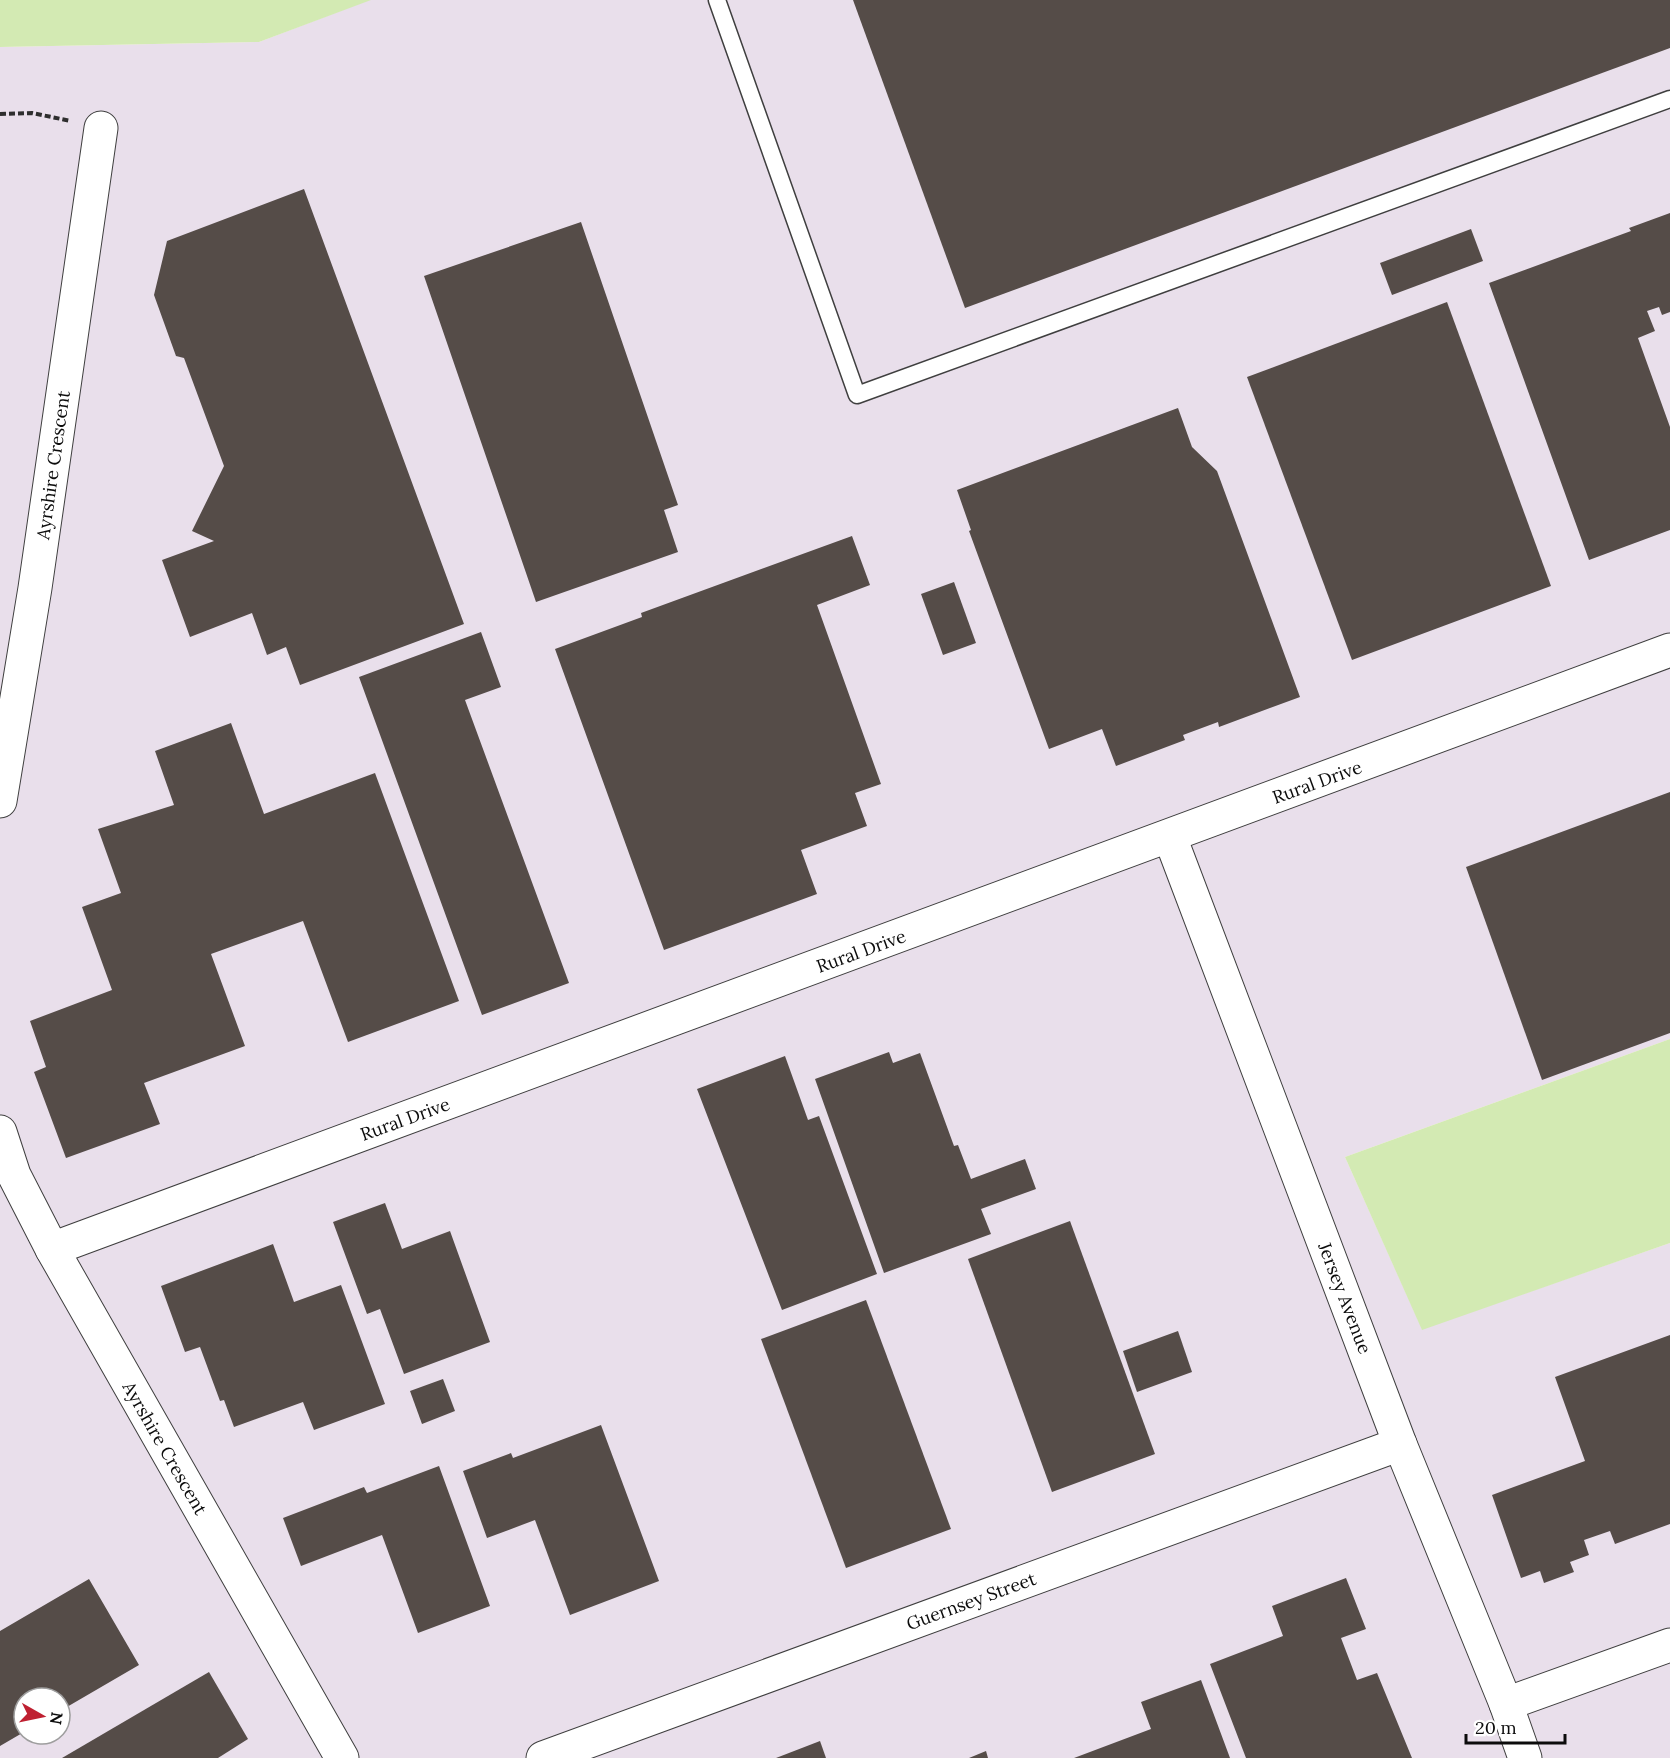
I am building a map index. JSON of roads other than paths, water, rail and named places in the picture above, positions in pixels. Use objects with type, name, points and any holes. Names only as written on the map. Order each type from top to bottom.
[{"type":"street","name":"Ayrshire Crescent","points":[[0,801],[35,588],[101,128]]},
{"type":"street","name":"Rural Drive","points":[[52,1250],[1670,650]]},
{"type":"street","name":"Jersey Avenue","points":[[1170,837],[1400,1444],[1506,1704],[1525,1758]]},
{"type":"street","name":"Ayrshire Crescent","points":[[0,1131],[14,1175],[52,1250],[342,1758]]},
{"type":"street","name":"Guernsey Street","points":[[543,1758],[1400,1444]]},
{"type":"street","points":[[1506,1704],[1670,1645]]},
{"type":"lane","points":[[717,0],[857,395],[1670,99]]}]
